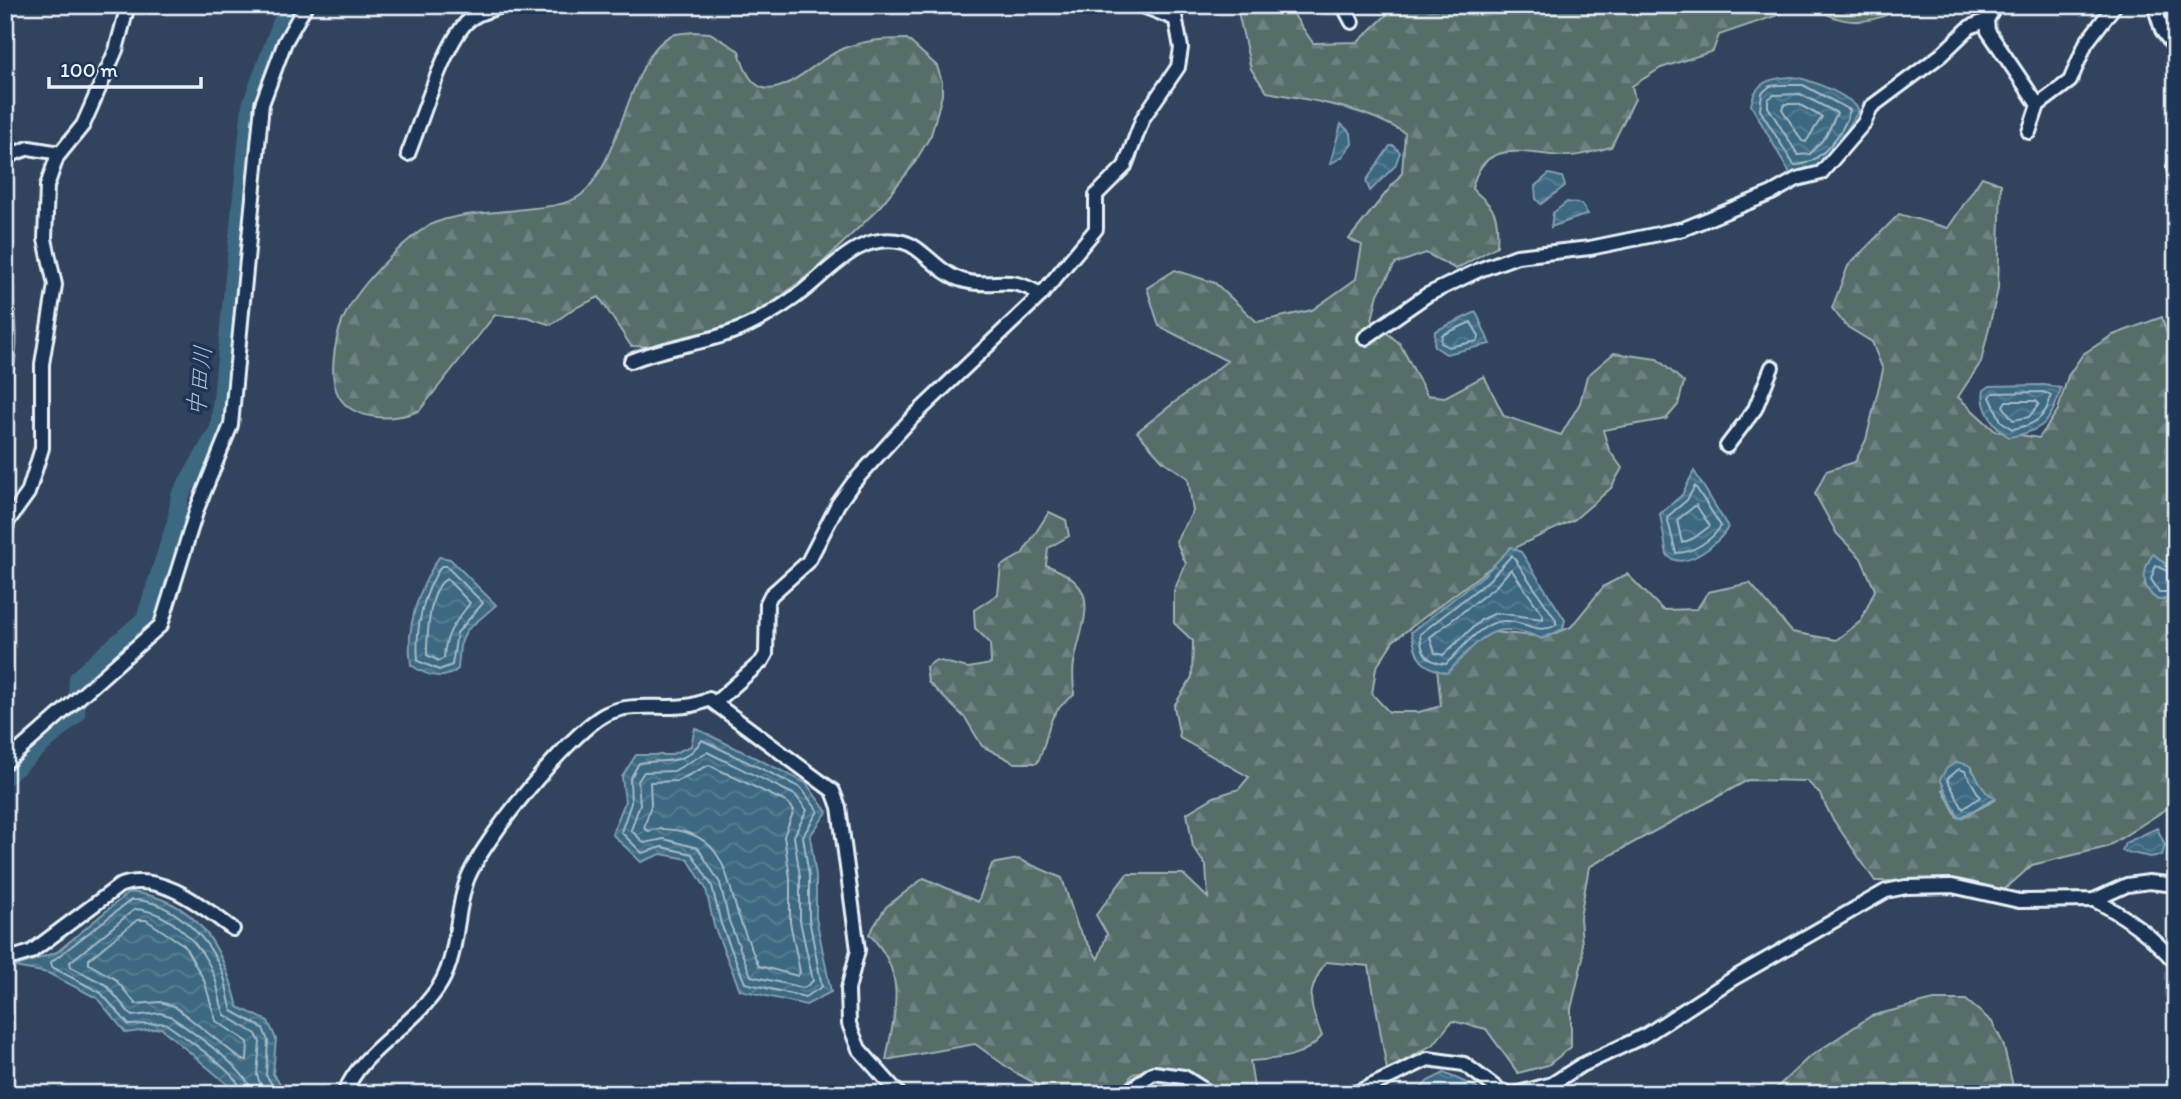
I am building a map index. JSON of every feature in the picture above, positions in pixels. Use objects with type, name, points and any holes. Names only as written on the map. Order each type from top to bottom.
[{"type":"street","points":[[5,532],[8,521],[28,493],[42,448],[42,364],[55,285],[45,239],[45,198],[60,153],[83,125],[116,50],[128,5]]},
{"type":"street","points":[[5,762],[160,627],[197,509],[231,425],[262,104],[285,42],[306,5]]},
{"type":"street","points":[[408,154],[448,55],[465,23],[481,12],[504,5]]},
{"type":"street","points":[[716,702],[762,662],[766,654],[767,603],[771,595],[808,562],[838,504],[853,483],[912,419],[1041,295],[1096,229],[1096,195],[1125,166],[1143,118],[1178,67],[1180,39],[1173,12],[1140,5]]},
{"type":"street","points":[[1343,5],[1352,22]]},
{"type":"street","points":[[1996,5],[1987,20],[1988,31],[2038,105]]},
{"type":"street","points":[[2029,132],[2038,105],[2070,82],[2086,43],[2115,5]]},
{"type":"street","points":[[2154,5],[2162,30],[2176,50]]},
{"type":"street","points":[[1365,338],[1427,295],[1479,270],[1517,257],[1591,248],[1682,229],[1772,193],[1797,179],[1821,173],[1864,123],[1871,107],[1941,55],[1970,27],[1987,20]]},
{"type":"street","points":[[5,158],[29,148],[60,153]]},
{"type":"street","points":[[2174,167],[2176,181]]},
{"type":"street","points":[[631,361],[670,348],[716,340],[755,322],[804,291],[836,261],[858,247],[877,241],[904,242],[953,278],[972,283],[1014,281],[1041,295]]},
{"type":"street","points":[[1727,446],[1755,409],[1772,366]]},
{"type":"street","points":[[344,1094],[358,1069],[416,1016],[441,982],[455,945],[468,878],[502,825],[562,751],[607,714],[645,706],[685,707],[709,699],[833,790],[839,807],[858,950],[848,989],[849,1024],[859,1049],[899,1094]]},
{"type":"street","points":[[5,960],[31,952],[119,886],[131,881],[164,885],[201,905],[233,929]]},
{"type":"street","points":[[1354,1094],[1428,1059],[1464,1064],[1499,1090],[1512,1094],[1552,1084],[1580,1066],[1646,1035],[1722,985],[1886,891],[1906,887],[1952,887],[2019,901],[2094,900],[2127,885],[2149,882],[2176,885]]},
{"type":"street","points":[[2094,900],[2121,915],[2159,944],[2176,963]]},
{"type":"street","points":[[1125,1094],[1153,1073],[1184,1077],[1209,1093]]},
{"type":"green space","points":[[1243,5],[1287,5],[1313,43],[1358,42],[1397,5],[1514,5],[1513,14],[1533,5],[1777,5],[1781,14],[1719,35],[1713,51],[1661,68],[1632,86],[1635,99],[1611,147],[1572,156],[1523,152],[1497,154],[1478,172],[1472,189],[1494,213],[1497,246],[1456,269],[1426,253],[1395,264],[1378,294],[1372,320],[1400,344],[1427,395],[1445,397],[1484,376],[1504,416],[1561,435],[1580,403],[1587,376],[1614,353],[1657,359],[1684,382],[1678,405],[1666,419],[1603,430],[1609,450],[1622,468],[1611,488],[1574,520],[1520,545],[1393,641],[1376,668],[1372,694],[1389,712],[1419,712],[1441,706],[1437,668],[1492,632],[1547,637],[1571,627],[1604,586],[1627,574],[1663,610],[1697,609],[1708,592],[1750,583],[1792,632],[1836,640],[1861,621],[1875,590],[1861,558],[1837,534],[1815,494],[1826,471],[1855,462],[1866,440],[1883,370],[1872,342],[1846,326],[1832,308],[1848,266],[1899,214],[1948,228],[1982,177],[2001,184],[1998,289],[1981,362],[1958,397],[1995,431],[2039,438],[2058,410],[2068,376],[2083,354],[2113,335],[2162,317],[2168,337],[2176,335],[2176,572],[2153,554],[2147,564],[2145,585],[2158,600],[2176,598],[2176,803],[2107,847],[2032,865],[2003,891],[1949,881],[1875,881],[1832,818],[1820,794],[1807,781],[1748,780],[1589,867],[1580,917],[1583,958],[1571,1009],[1571,1047],[1548,1065],[1518,1073],[1486,1029],[1452,1021],[1434,1044],[1387,1070],[1369,966],[1326,962],[1315,982],[1311,998],[1322,1036],[1299,1053],[1250,1061],[1255,1094],[1222,1094],[1192,1072],[1158,1065],[1133,1074],[1117,1094],[1055,1094],[1014,1072],[975,1044],[886,1060],[895,1009],[894,978],[881,949],[869,934],[886,907],[924,878],[978,902],[992,864],[1018,859],[1062,878],[1078,928],[1098,959],[1107,934],[1096,915],[1127,874],[1183,874],[1208,898],[1206,866],[1193,847],[1187,813],[1214,797],[1239,789],[1249,777],[1180,738],[1174,706],[1192,677],[1193,641],[1174,623],[1174,591],[1186,564],[1176,541],[1193,511],[1188,478],[1163,461],[1137,432],[1227,361],[1159,326],[1147,288],[1175,270],[1215,283],[1257,322],[1312,310],[1356,279],[1362,245],[1349,239],[1402,173],[1405,133],[1356,111],[1267,92],[1251,69],[1238,12]],"holes":[[[1971,767],[1985,792],[1995,800],[1961,818],[1957,817],[1943,789]]]},
{"type":"green space","points":[[1813,5],[1906,5],[1871,20],[1847,21],[1824,13]]},
{"type":"green space","points":[[710,33],[739,51],[748,74],[758,86],[770,89],[784,85],[844,48],[875,40],[907,39],[937,66],[942,82],[942,95],[931,135],[912,167],[877,210],[817,268],[737,331],[672,347],[631,346],[599,297],[573,309],[551,325],[527,317],[495,315],[420,410],[398,416],[373,417],[361,414],[342,401],[336,390],[333,372],[339,330],[362,288],[387,260],[415,235],[440,221],[471,214],[554,205],[581,195],[595,179],[607,158],[646,63],[658,46],[672,35]]},
{"type":"green space","points":[[5,288],[11,292],[17,334],[15,362],[5,403]]},
{"type":"green space","points":[[1049,512],[1066,520],[1069,536],[1048,548],[1046,565],[1077,583],[1086,605],[1085,617],[1073,667],[1074,695],[1052,718],[1037,763],[1015,763],[982,746],[966,719],[928,682],[926,667],[936,660],[968,668],[991,664],[990,643],[975,628],[974,610],[998,594],[1001,566],[1022,554]]},
{"type":"green space","points":[[1934,1000],[1966,1000],[1992,1022],[2003,1043],[2013,1086],[2012,1094],[1770,1094],[1808,1058],[1871,1016]]},
{"type":"water","points":[[1792,77],[1828,89],[1847,99],[1859,110],[1838,145],[1819,168],[1791,175],[1751,105],[1756,91],[1765,82]]},
{"type":"water","points":[[1341,124],[1351,133],[1352,144],[1342,157],[1330,164]]},
{"type":"water","points":[[1390,146],[1400,152],[1395,166],[1370,191],[1366,181]]},
{"type":"water","points":[[1549,174],[1562,177],[1565,186],[1541,204],[1536,199],[1535,186]]},
{"type":"water","points":[[1567,202],[1581,204],[1588,214],[1551,227],[1553,213]]},
{"type":"water","points":[[1476,312],[1490,344],[1446,354],[1434,346],[1435,331]]},
{"type":"water","points":[[2044,385],[2061,388],[2050,416],[2038,428],[2009,437],[1986,410],[1984,390],[1990,386]]},
{"type":"water","points":[[1694,471],[1728,527],[1710,548],[1701,554],[1674,560],[1667,555],[1660,514],[1682,495]]},
{"type":"water","points":[[1511,547],[1521,552],[1565,620],[1563,629],[1542,639],[1525,632],[1499,631],[1479,641],[1447,673],[1425,664],[1418,655],[1411,632],[1484,575]]},
{"type":"water","points":[[2153,554],[2176,572],[2176,598],[2158,600],[2148,590],[2145,573]]},
{"type":"water","points":[[439,557],[450,559],[496,605],[466,631],[460,646],[458,669],[446,675],[434,676],[411,665],[410,636],[415,608]]},
{"type":"water","points":[[695,728],[806,783],[827,812],[810,836],[816,876],[816,918],[831,992],[806,1005],[740,990],[714,926],[706,889],[688,859],[661,854],[641,862],[612,834],[625,802],[622,777],[636,755],[670,755],[691,746]]},
{"type":"water","points":[[1957,762],[1969,765],[1986,792],[1996,798],[1959,818],[1940,779],[1947,768]]},
{"type":"water","points":[[2157,828],[2165,845],[2162,855],[2150,857],[2122,851],[2125,843]]},
{"type":"water","points":[[129,892],[153,896],[173,904],[203,929],[224,965],[238,1007],[268,1021],[276,1039],[273,1074],[281,1085],[279,1094],[239,1094],[161,1028],[126,1033],[97,998],[48,973],[14,967],[57,952]]},
{"type":"water","points":[[1444,1073],[1476,1087],[1482,1094],[1415,1094],[1428,1081]]},
{"type":"waterway","points":[[250,5],[253,9],[261,5]]},
{"type":"waterway","name":"中田川","points":[[5,777],[76,714],[78,678],[145,619],[176,522],[180,496],[219,429],[251,105],[288,5]]}]
